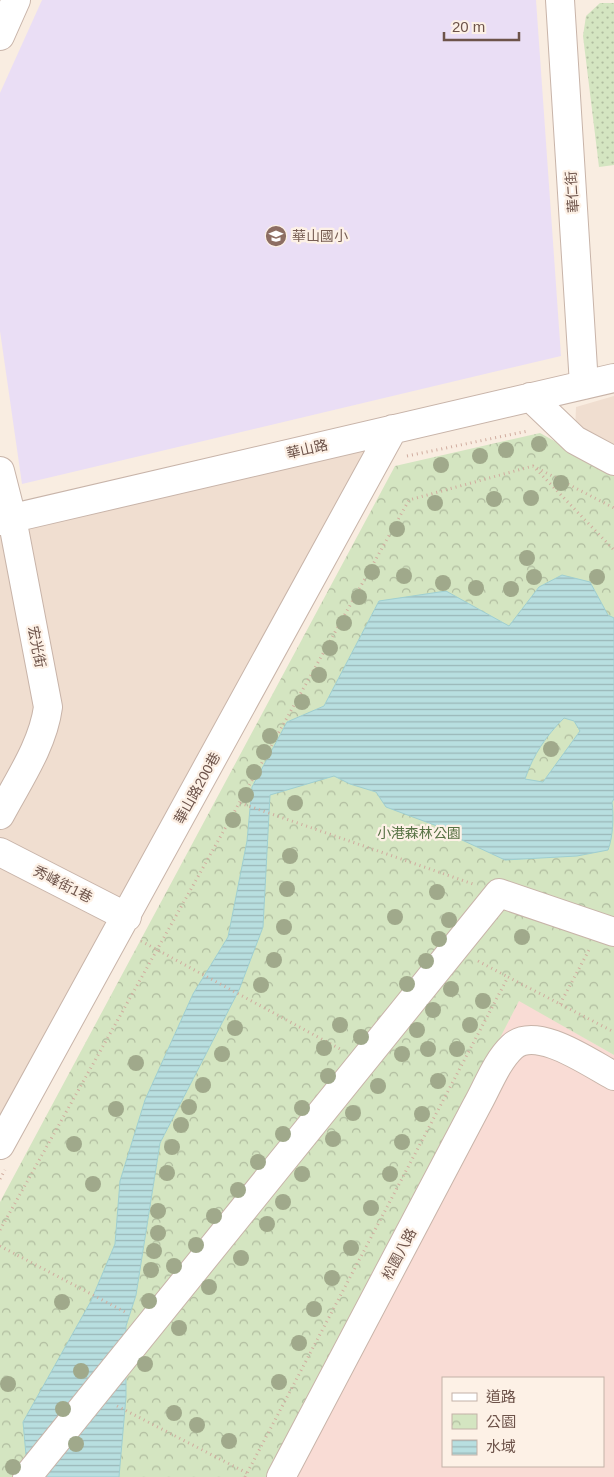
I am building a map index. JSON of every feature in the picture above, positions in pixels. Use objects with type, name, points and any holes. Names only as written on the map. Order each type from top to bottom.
[{"type":"street","points":[[0,36],[16,0]]},
{"type":"street","name":"華仁街","points":[[560,0],[584,385]]},
{"type":"street","name":"華山路","points":[[6,519],[614,378]]},
{"type":"street","points":[[530,397],[575,440],[614,460]]},
{"type":"street","name":"華山路200巷","points":[[0,1145],[393,429]]},
{"type":"street","name":"宏光街","points":[[0,471],[6,519],[48,707],[43,732],[0,815]]},
{"type":"street","name":"秀峰街1巷","points":[[0,852],[123,923]]},
{"type":"street","points":[[27,1477],[499,893],[614,932]]},
{"type":"street","name":"松園八路","points":[[282,1477],[476,1107],[513,1046],[527,1040],[547,1042],[614,1076]]},
{"type":"path","points":[[405,457],[533,430]]},
{"type":"path","points":[[0,1230],[409,500],[533,466],[614,508]]},
{"type":"path","points":[[533,466],[614,550]]},
{"type":"path","points":[[240,803],[499,893]]},
{"type":"path","points":[[123,923],[157,950],[363,1061]]},
{"type":"path","points":[[454,949],[508,977]]},
{"type":"path","points":[[0,1246],[150,1325]]},
{"type":"path","points":[[94,1394],[247,1473]]},
{"type":"shaded area","name":"華山國小","points":[[42,0],[536,0],[561,356],[22,484],[0,331],[0,93]]},
{"type":"shaded area","points":[[614,396],[614,453],[575,432],[576,407]]},
{"type":"shaded area","points":[[393,429],[0,1143],[0,471],[12,518]]},
{"type":"shaded area","points":[[519,1000],[614,1055],[614,1477],[274,1477]]},
{"type":"green space","points":[[600,3],[614,3],[614,165],[599,167],[583,36],[586,16]]},
{"type":"green space","name":"小港森林公園","points":[[540,433],[614,474],[614,1055],[519,1001],[274,1477],[0,1477],[0,1202],[395,466]]},
{"type":"water","points":[[562,575],[590,582],[608,615],[614,618],[614,799],[612,802],[612,833],[608,850],[577,856],[505,860],[447,833],[437,826],[386,807],[376,792],[350,784],[334,776],[270,795],[263,927],[239,990],[160,1143],[136,1295],[126,1326],[126,1397],[119,1477],[28,1477],[23,1422],[91,1301],[115,1244],[120,1181],[145,1100],[193,994],[228,937],[247,841],[252,787],[287,722],[324,706],[379,601],[446,591],[509,626],[539,587]],"holes":[[[564,718],[574,721],[580,731],[543,782],[525,779],[536,754],[551,732]]]},
{"type":"place","name":"華山國小","points":[[276,236]]}]
